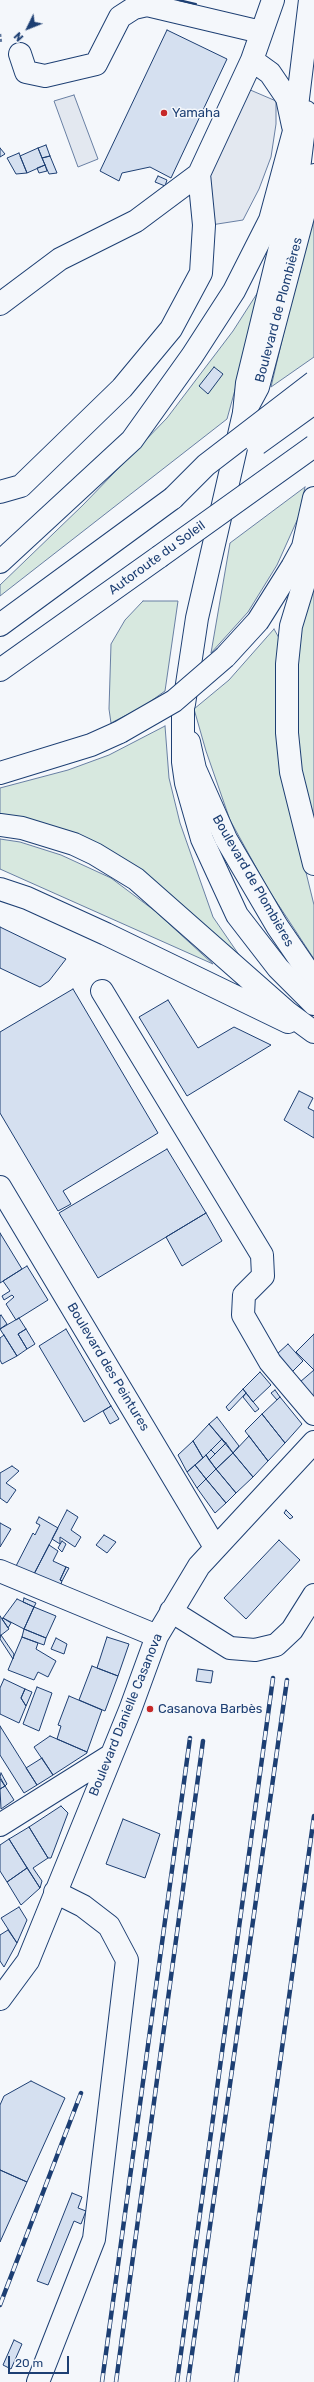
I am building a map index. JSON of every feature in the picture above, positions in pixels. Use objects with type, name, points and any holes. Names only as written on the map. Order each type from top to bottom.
[{"type":"main road","points":[[0,304],[60,259],[136,221],[198,174],[252,60],[273,0]]},
{"type":"main road","points":[[132,440],[192,356],[234,291],[270,220],[294,131],[310,0]]},
{"type":"main road","points":[[20,54],[26,72],[46,76],[96,64],[120,17],[134,8],[146,5],[261,32]]},
{"type":"main road","points":[[0,562],[132,440],[203,360],[225,331],[245,300],[285,224],[307,172],[314,51]]},
{"type":"main road","points":[[252,60],[270,73],[287,98],[294,131]]},
{"type":"main road","name":"Boulevard de Plombières","points":[[307,172],[258,387],[244,413],[197,618],[183,709],[194,769],[216,818],[251,882],[299,960],[314,980]]},
{"type":"main road","points":[[0,492],[21,486],[122,388],[171,329],[201,273],[204,225],[198,174]]},
{"type":"main road","points":[[244,413],[247,383],[285,224]]},
{"type":"main road","points":[[173,498],[206,465],[314,382]]},
{"type":"main road","points":[[0,625],[173,498],[214,476],[314,403]]},
{"type":"main road","name":"Autoroute du Soleil","points":[[0,670],[314,446]]},
{"type":"main road","points":[[0,773],[91,745],[120,732],[174,701],[225,657],[258,620],[292,567],[303,547],[314,498]]},
{"type":"main road","points":[[314,550],[291,626],[287,664],[287,733],[291,772],[314,864]]},
{"type":"main road","points":[[183,709],[183,762],[190,803],[202,839],[229,899],[238,915],[264,952],[292,983],[314,1004]]},
{"type":"main road","points":[[0,825],[22,828],[74,844],[95,854],[136,879],[288,1013],[314,1033]]},
{"type":"main road","points":[[0,889],[27,898],[314,1033]]},
{"type":"main road","points":[[102,991],[262,1255],[262,1276],[244,1295],[243,1315],[270,1362],[314,1414]]},
{"type":"main road","name":"Boulevard des Peintures","points":[[0,1187],[215,1547]]},
{"type":"main road","name":"Boulevard Danielle Casanova","points":[[0,1999],[28,1961],[157,1636],[171,1611],[200,1566],[215,1547],[314,1442]]},
{"type":"main road","points":[[1,1572],[157,1636]]},
{"type":"main road","points":[[171,1611],[230,1648],[255,1650],[276,1645],[292,1630],[314,1595]]},
{"type":"main road","points":[[0,1825],[110,1756]]},
{"type":"main road","points":[[38,2382],[94,2239],[127,1960],[110,1926],[83,1906],[55,1892]]},
{"type":"shaded area","points":[[248,89],[276,101],[276,124],[271,157],[259,189],[243,220],[211,225],[207,181]]},
{"type":"shaded area","points":[[74,95],[98,159],[78,167],[54,101]]},
{"type":"shaded area","points":[[314,211],[314,357],[271,387],[298,272]]},
{"type":"shaded area","points":[[258,292],[261,295],[227,419],[0,596],[0,585],[83,505],[167,418],[233,331]]},
{"type":"shaded area","points":[[305,487],[299,516],[277,565],[248,612],[211,653],[230,543]]},
{"type":"shaded area","points":[[314,582],[314,840],[297,759],[298,641]]},
{"type":"shaded area","points":[[143,601],[178,601],[165,691],[144,706],[111,723],[109,709],[111,644],[125,620]]},
{"type":"shaded area","points":[[274,629],[279,638],[282,775],[314,905],[314,959],[268,889],[230,820],[206,751],[194,709],[229,680]]},
{"type":"shaded area","points":[[165,726],[169,778],[180,823],[213,917],[246,965],[187,909],[142,872],[0,816],[0,788],[68,770],[109,755]]},
{"type":"shaded area","points":[[0,839],[20,842],[61,855],[111,878],[155,911],[213,964],[0,869]]},
{"type":"building","name":"Yamaha","points":[[167,30],[227,59],[171,178],[150,167],[122,173],[119,181],[100,171]]},
{"type":"building","points":[[46,145],[50,156],[42,158],[38,148]]},
{"type":"building","points":[[0,148],[5,154],[0,157]]},
{"type":"building","points":[[38,148],[45,165],[27,173],[20,156]]},
{"type":"building","points":[[19,153],[27,173],[16,174],[7,158]]},
{"type":"building","points":[[50,156],[57,173],[49,174],[42,158]]},
{"type":"building","points":[[45,165],[47,171],[39,173],[37,168]]},
{"type":"building","points":[[158,176],[167,180],[165,186],[155,182]]},
{"type":"building","points":[[214,367],[223,374],[208,394],[199,386]]},
{"type":"building","points":[[0,927],[66,959],[49,981],[40,987],[0,968]]},
{"type":"building","points":[[73,989],[158,1133],[63,1191],[71,1204],[58,1211],[0,1113],[0,1032]]},
{"type":"building","points":[[168,1000],[198,1048],[234,1027],[271,1045],[187,1096],[139,1017]]},
{"type":"building","points":[[299,1091],[313,1098],[308,1108],[314,1111],[314,1138],[284,1120]]},
{"type":"building","points":[[167,1149],[206,1213],[98,1278],[59,1213]]},
{"type":"building","points":[[206,1213],[222,1241],[182,1266],[166,1237]]},
{"type":"building","points":[[0,1233],[22,1269],[0,1283]]},
{"type":"building","points":[[27,1266],[48,1300],[16,1320],[6,1304],[14,1297],[12,1295],[4,1300],[2,1296],[10,1291],[3,1281]]},
{"type":"building","points":[[1,1315],[7,1324],[0,1329],[0,1316]]},
{"type":"building","points":[[19,1318],[26,1329],[18,1334],[27,1349],[17,1356],[0,1329]]},
{"type":"building","points":[[26,1329],[35,1344],[27,1349],[18,1334]]},
{"type":"building","points":[[66,1329],[111,1406],[84,1422],[39,1346]]},
{"type":"building","points":[[314,1334],[314,1370],[296,1352]]},
{"type":"building","points":[[4,1335],[17,1356],[2,1364],[0,1360],[0,1338]]},
{"type":"building","points":[[288,1344],[303,1361],[292,1372],[277,1354]]},
{"type":"building","points":[[314,1370],[314,1397],[300,1382]]},
{"type":"building","points":[[260,1372],[271,1385],[253,1402],[243,1389]]},
{"type":"building","points":[[243,1389],[246,1393],[229,1411],[226,1407]]},
{"type":"building","points":[[275,1390],[280,1397],[277,1400],[271,1393]]},
{"type":"building","points":[[246,1393],[259,1409],[255,1412],[243,1397]]},
{"type":"building","points":[[280,1397],[302,1424],[285,1443],[262,1414]]},
{"type":"building","points":[[111,1406],[119,1419],[110,1424],[103,1411]]},
{"type":"building","points":[[262,1414],[285,1443],[268,1461],[245,1431]]},
{"type":"building","points":[[217,1417],[239,1446],[233,1453],[209,1424]]},
{"type":"building","points":[[209,1424],[222,1439],[203,1458],[193,1441]]},
{"type":"building","points":[[249,1436],[268,1461],[253,1477],[233,1453]]},
{"type":"building","points":[[222,1439],[226,1443],[215,1454],[211,1450]]},
{"type":"building","points":[[193,1441],[203,1458],[187,1472],[178,1455]]},
{"type":"building","points":[[226,1443],[233,1453],[216,1469],[209,1460]]},
{"type":"building","points":[[211,1450],[215,1454],[209,1460],[206,1455]]},
{"type":"building","points":[[233,1453],[253,1477],[236,1493],[216,1469]]},
{"type":"building","points":[[206,1455],[216,1469],[206,1479],[195,1465]]},
{"type":"building","points":[[195,1465],[206,1479],[197,1488],[187,1472]]},
{"type":"building","points":[[12,1466],[19,1471],[6,1483],[16,1490],[7,1503],[0,1498],[0,1473]]},
{"type":"building","points":[[216,1469],[236,1493],[226,1503],[206,1479]]},
{"type":"building","points":[[206,1479],[226,1503],[215,1513],[197,1488]]},
{"type":"building","points":[[67,1510],[78,1517],[71,1530],[81,1537],[75,1547],[60,1537],[60,1544],[52,1539]]},
{"type":"building","points":[[286,1510],[293,1517],[290,1519],[284,1513]]},
{"type":"building","points":[[39,1517],[58,1528],[33,1576],[15,1568],[33,1533],[35,1535],[40,1525],[36,1523]]},
{"type":"building","points":[[0,1523],[11,1529],[0,1547]]},
{"type":"building","points":[[104,1535],[116,1542],[107,1553],[96,1545]]},
{"type":"building","points":[[279,1540],[300,1560],[246,1619],[224,1598]]},
{"type":"building","points":[[62,1541],[66,1544],[62,1552],[58,1548]]},
{"type":"building","points":[[49,1545],[58,1551],[53,1561],[66,1567],[60,1580],[62,1581],[60,1587],[33,1576]]},
{"type":"building","points":[[66,1567],[69,1568],[62,1581],[60,1580]]},
{"type":"building","points":[[24,1598],[36,1603],[34,1607],[23,1602]]},
{"type":"building","points":[[17,1599],[34,1607],[24,1629],[3,1618]]},
{"type":"building","points":[[34,1607],[56,1616],[46,1638],[24,1629]]},
{"type":"building","points":[[0,1616],[9,1629],[0,1636]]},
{"type":"building","points":[[3,1618],[11,1623],[8,1628],[2,1619]]},
{"type":"building","points":[[24,1629],[46,1638],[44,1645],[22,1637]]},
{"type":"building","points":[[1,1635],[14,1654],[13,1659],[0,1639]]},
{"type":"building","points":[[22,1637],[38,1643],[36,1649],[56,1661],[48,1677],[38,1672],[34,1680],[8,1670]]},
{"type":"building","points":[[107,1637],[129,1644],[118,1676],[97,1668]]},
{"type":"building","points":[[56,1638],[67,1644],[64,1654],[51,1649]]},
{"type":"building","points":[[92,1666],[118,1676],[105,1711],[79,1700]]},
{"type":"building","points":[[198,1669],[213,1671],[211,1683],[196,1681]]},
{"type":"building","points":[[4,1679],[25,1689],[21,1698],[26,1706],[19,1723],[0,1714],[0,1688]]},
{"type":"building","points":[[37,1687],[52,1693],[39,1731],[23,1724]]},
{"type":"building","points":[[25,1689],[32,1692],[26,1706],[21,1698]]},
{"type":"building","points":[[69,1696],[102,1710],[87,1752],[57,1739],[61,1726],[58,1725]]},
{"type":"building","points":[[0,1726],[37,1785],[24,1793],[0,1755]]},
{"type":"building","points":[[50,1736],[87,1753],[53,1775],[34,1747]]},
{"type":"building","points":[[42,1758],[53,1775],[37,1785],[26,1768]]},
{"type":"building","points":[[1,1773],[7,1784],[5,1786],[0,1777]]},
{"type":"building","points":[[0,1779],[5,1786],[0,1789]]},
{"type":"building","points":[[5,1786],[14,1800],[1,1809],[0,1789]]},
{"type":"building","points":[[61,1806],[68,1813],[51,1858],[48,1858],[29,1827]]},
{"type":"building","points":[[123,1819],[160,1834],[145,1878],[106,1864]]},
{"type":"building","points":[[29,1827],[48,1858],[33,1868],[42,1881],[40,1888],[9,1839]]},
{"type":"building","points":[[9,1839],[27,1868],[7,1882],[0,1871],[0,1845]]},
{"type":"building","points":[[27,1868],[40,1888],[21,1905],[7,1882]]},
{"type":"building","points":[[19,1907],[27,1920],[17,1943],[1,1918]]},
{"type":"building","points":[[8,1930],[17,1943],[4,1967],[0,1961],[0,1935]]},
{"type":"building","points":[[31,2081],[65,2098],[27,2182],[0,2170],[0,2105],[4,2096]]},
{"type":"building","points":[[0,2170],[27,2182],[0,2242]]},
{"type":"building","points":[[72,2193],[82,2197],[78,2208],[86,2211],[81,2224],[74,2221],[48,2285],[37,2281]]},
{"type":"building","points":[[14,2340],[22,2344],[11,2369],[3,2365]]},
{"type":"railway","points":[[177,2382],[273,1678]]},
{"type":"railway","points":[[188,2382],[287,1680]]},
{"type":"railway","points":[[102,2382],[190,1738]]},
{"type":"railway","points":[[116,2382],[203,1741]]},
{"type":"railway","points":[[236,2382],[314,1816]]},
{"type":"railway","points":[[0,2305],[81,2093]]},
{"type":"wall","points":[[179,0],[196,4]]},
{"type":"place","name":"Yamaha","points":[[164,113]]},
{"type":"place","name":"Casanova Barbès","points":[[150,1709]]}]
